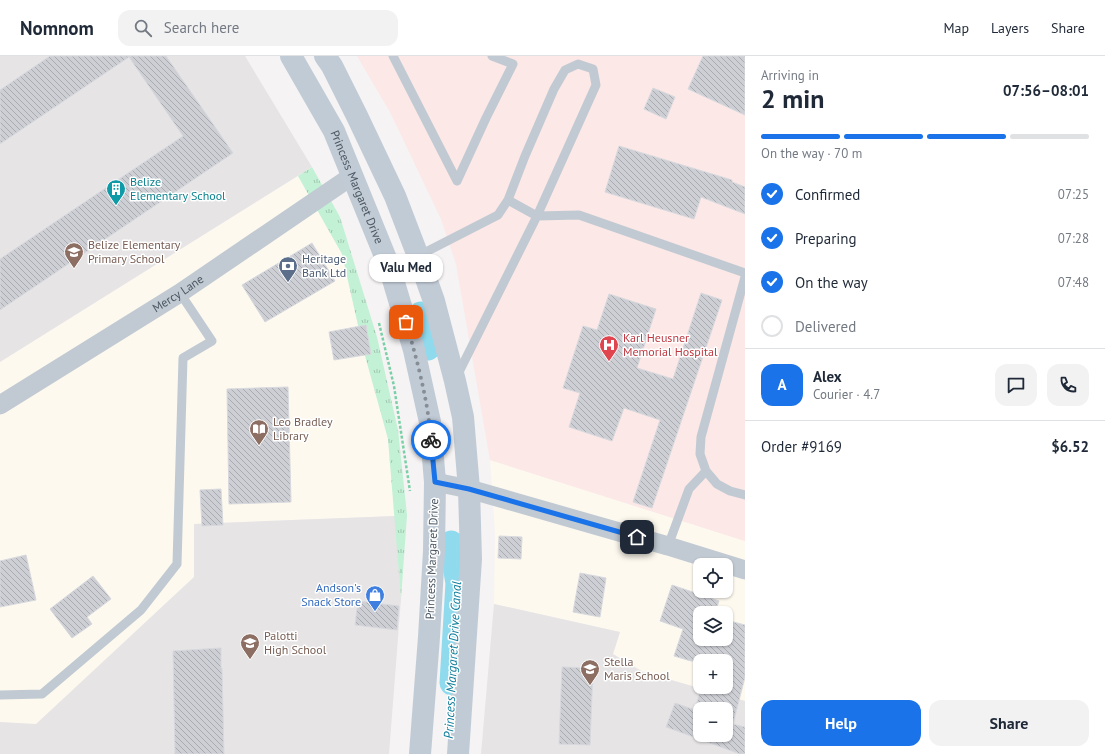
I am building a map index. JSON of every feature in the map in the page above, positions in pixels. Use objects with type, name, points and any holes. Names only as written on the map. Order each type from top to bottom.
[{"type":"main road","name":"Princess Margaret Drive","points":[[291,56],[334,131],[389,266],[414,350],[430,422],[435,482],[429,637],[420,754]]},
{"type":"main road","points":[[325,56],[357,116],[395,196],[418,256],[434,301],[463,417],[469,489],[471,559],[458,754]]},
{"type":"street","name":"Mercy Lane","points":[[0,405],[180,293],[352,176]]},
{"type":"street","points":[[435,482],[469,489],[668,546],[745,570]]},
{"type":"lane","points":[[393,56],[457,181],[513,64],[492,56]]},
{"type":"lane","points":[[418,256],[498,215],[508,200],[545,109],[565,70],[578,64],[593,69],[596,86],[537,216],[455,381]]},
{"type":"lane","points":[[508,200],[537,216],[579,215],[745,273]]},
{"type":"lane","points":[[745,277],[701,437],[700,454],[706,471],[717,484],[730,491],[745,495]]},
{"type":"lane","points":[[0,695],[42,694],[141,610],[177,564],[183,358],[212,341],[180,293]]},
{"type":"lane","points":[[668,546],[689,489],[706,471]]},
{"type":"path","points":[[379,320],[394,386],[410,498]]},
{"type":"shaded area","name":"Belize Elementary Primary School","points":[[0,56],[245,56],[312,167],[0,362]]},
{"type":"shaded area","name":"Karl Heusner Memorial Hospital","points":[[357,56],[745,56],[745,541],[490,460],[456,264],[441,219],[390,112]]},
{"type":"shaded area","points":[[298,176],[342,254],[364,352],[388,439],[395,516],[194,524],[194,577],[36,725],[0,722],[0,362]]},
{"type":"shaded area","points":[[490,460],[745,541],[745,701],[720,694],[733,694],[733,654],[693,654],[693,686],[643,672],[613,654],[620,632],[494,604],[495,534]]},
{"type":"shaded area","name":"Palotti High School","points":[[395,516],[401,599],[389,754],[0,754],[0,722],[36,724],[194,577],[194,524]]},
{"type":"shaded area","name":"Stella Maris School","points":[[494,604],[620,632],[613,654],[643,672],[693,686],[693,694],[720,694],[745,701],[745,754],[481,754]]},
{"type":"green space","points":[[312,167],[340,217],[377,337],[398,430],[407,515],[401,599],[388,439],[364,352],[342,254],[298,176]]},
{"type":"building","name":"Belize Elementary School","points":[[50,56],[166,56],[233,153],[0,310],[0,259],[183,136],[129,57],[0,144],[0,90]]},
{"type":"building","points":[[703,56],[745,56],[745,115],[688,89]]},
{"type":"building","points":[[653,88],[675,97],[666,119],[644,109]]},
{"type":"building","points":[[619,146],[732,180],[732,182],[745,187],[745,214],[701,197],[694,219],[605,192]]},
{"type":"building","name":"Heritage Bank Ltd","points":[[312,243],[335,281],[265,322],[242,285]]},
{"type":"building","points":[[701,293],[722,300],[652,508],[633,502],[660,420],[624,408],[612,441],[569,427],[580,393],[563,388],[583,326],[597,330],[609,294],[656,309],[637,368],[673,379]]},
{"type":"building","points":[[366,325],[371,354],[334,360],[329,332]]},
{"type":"building","name":"Leo Bradley Library","points":[[288,387],[291,502],[229,504],[227,389]]},
{"type":"building","points":[[221,489],[223,525],[202,526],[200,490]]},
{"type":"building","points":[[499,536],[522,537],[521,559],[498,558]]},
{"type":"building","points":[[26,555],[36,600],[0,607],[0,561]]},
{"type":"building","points":[[580,573],[606,578],[600,617],[573,612]]},
{"type":"building","points":[[93,576],[111,599],[87,617],[92,624],[72,638],[50,609]]},
{"type":"building","points":[[672,585],[693,592],[693,598],[710,598],[719,601],[717,606],[693,606],[693,646],[733,646],[733,622],[745,625],[745,677],[733,724],[733,702],[697,702],[699,694],[733,694],[733,654],[693,654],[693,661],[674,656],[683,629],[660,621]]},
{"type":"building","name":"Andson's Snack Store","points":[[358,601],[399,606],[397,630],[355,625]]},
{"type":"building","points":[[221,648],[224,754],[175,754],[173,651]]},
{"type":"building","points":[[562,667],[593,668],[590,745],[559,744]]},
{"type":"building","points":[[675,703],[693,709],[693,737],[666,727]]},
{"type":"building","points":[[733,724],[745,727],[745,754],[740,754],[707,742],[733,742]]},
{"type":"waterway","points":[[421,314],[428,348]]},
{"type":"waterway","name":"Princess Margaret Drive Canal","points":[[451,543],[458,583],[452,683]]},
{"type":"way so far","points":[[406,322],[414,350],[430,422],[431,440]]},
{"type":"place","name":"Belize Elementary School","points":[[116,206]]},
{"type":"place","name":"Belize Elementary Primary School","points":[[74,269]]},
{"type":"place","name":"Heritage Bank Ltd","points":[[288,283]]},
{"type":"place","name":"Valu Med","points":[[406,322]]},
{"type":"place","name":"Karl Heusner Memorial Hospital","points":[[609,362]]},
{"type":"place","name":"Leo Bradley Library","points":[[259,446]]},
{"type":"place","name":"Andson's Snack Store","points":[[375,612]]},
{"type":"place","name":"Palotti High School","points":[[250,660]]},
{"type":"place","name":"Stella Maris School","points":[[590,686]]},
{"type":"route","points":[[431,440],[435,482],[469,489],[637,537]]}]
